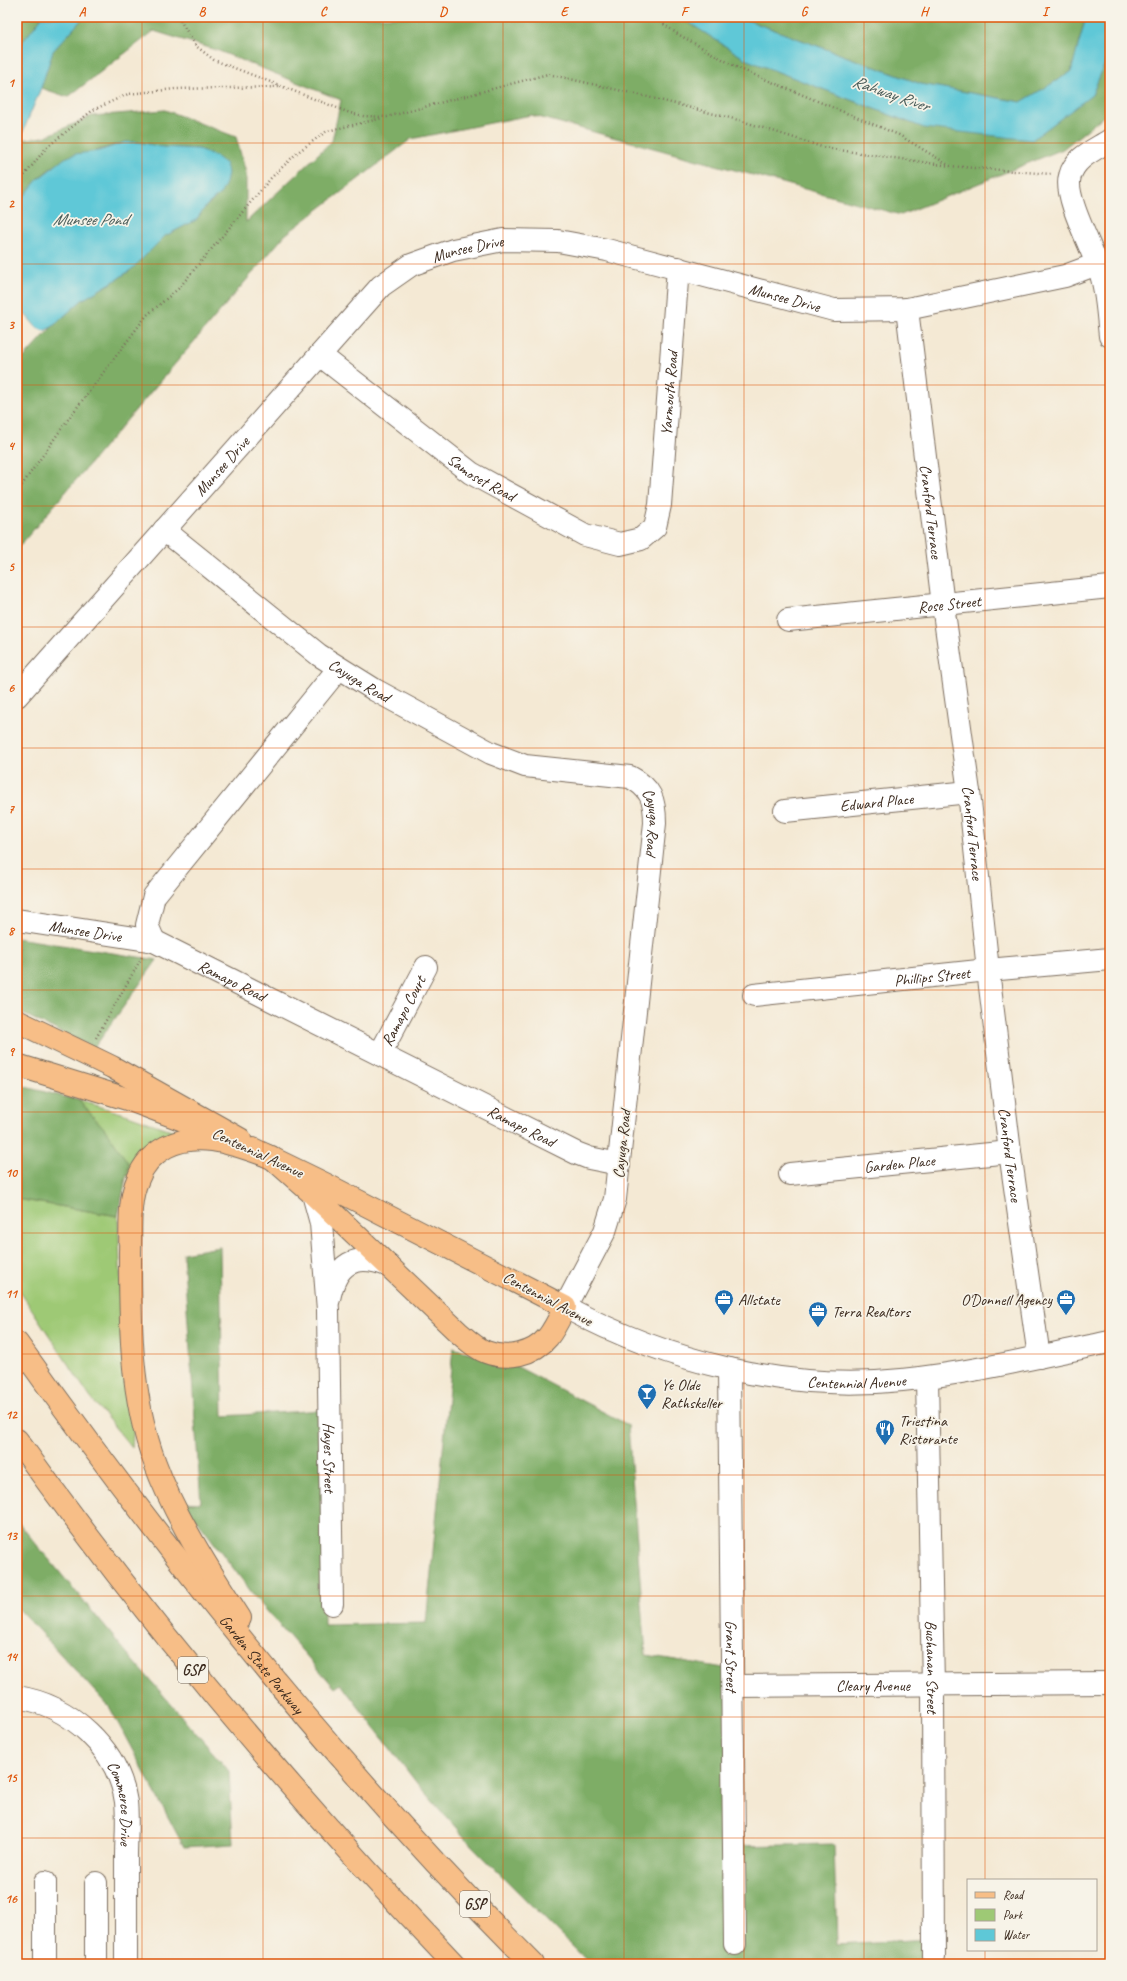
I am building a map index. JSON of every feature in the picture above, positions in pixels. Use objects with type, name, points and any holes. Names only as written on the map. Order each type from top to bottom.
[{"type":"main road","points":[[17,1021],[112,1067],[271,1157],[313,1194],[458,1332],[476,1347],[494,1354],[517,1355],[534,1348],[548,1337],[565,1307]]},
{"type":"main road","name":"Centennial Avenue","points":[[17,1065],[157,1109],[271,1157],[565,1307]]},
{"type":"main road","points":[[271,1157],[229,1143],[198,1139],[187,1140],[166,1148],[150,1160],[143,1168],[134,1191],[131,1219],[130,1300],[136,1381],[142,1422],[155,1464],[195,1543],[224,1593],[257,1643],[335,1750]]},
{"type":"main road","name":"Garden State Parkway","points":[[17,1344],[103,1462],[255,1656],[335,1750],[418,1843],[533,1964]]},
{"type":"main road","name":"GSP","points":[[17,1440],[139,1603],[257,1748],[360,1865],[454,1964]]},
{"type":"main road","points":[[17,1456],[139,1603]]},
{"type":"street","points":[[1110,140],[1086,154],[1074,168],[1070,176],[1069,191],[1104,284],[1110,336]]},
{"type":"street","name":"Munsee Drive","points":[[17,696],[381,286],[411,266],[453,250],[503,240],[558,241],[607,250],[834,310],[907,309],[1065,276],[1097,264]]},
{"type":"street","name":"Yarmouth Road","points":[[657,518],[660,505],[678,268]]},
{"type":"street","name":"Cranford Terrace","points":[[907,309],[943,605],[969,792],[988,970],[1010,1152],[1039,1357]]},
{"type":"street","name":"Samoset Road","points":[[320,354],[471,473],[585,535],[620,544],[640,539],[655,526],[657,518]]},
{"type":"street","name":"Cayuga Road","points":[[164,530],[319,655],[375,690],[491,753],[525,766],[630,777],[642,783],[650,794],[655,808],[656,823],[615,1199],[610,1220],[565,1307]]},
{"type":"street","name":"Rose Street","points":[[788,620],[1110,587]]},
{"type":"street","points":[[154,940],[147,925],[154,896],[339,668]]},
{"type":"street","name":"Edward Place","points":[[785,811],[969,792]]},
{"type":"street","name":"Munsee Drive","points":[[17,920],[154,940]]},
{"type":"street","name":"Ramapo Road","points":[[154,940],[576,1153],[589,1158],[619,1164]]},
{"type":"street","name":"Phillips Street","points":[[754,995],[988,970],[1110,959]]},
{"type":"street","name":"Ramapo Court","points":[[380,1054],[426,967]]},
{"type":"street","name":"Garden Place","points":[[790,1174],[1010,1152]]},
{"type":"street","name":"Hayes Street","points":[[313,1194],[321,1223],[328,1310],[332,1604]]},
{"type":"street","name":"Hayes Street","points":[[328,1310],[332,1287],[336,1278],[347,1264],[362,1259],[389,1266]]},
{"type":"street","name":"Centennial Avenue","points":[[565,1307],[598,1325],[633,1340],[667,1352],[729,1369],[772,1377],[825,1382],[879,1382],[927,1378],[1110,1342]]},
{"type":"street","name":"Grant Street","points":[[729,1369],[736,1944]]},
{"type":"street","name":"Buchanan Street","points":[[927,1378],[933,1686],[934,1957]]},
{"type":"street","name":"Cleary Avenue","points":[[733,1686],[933,1686],[1110,1683]]},
{"type":"street","name":"Commerce Drive","points":[[17,1697],[30,1699],[55,1708],[78,1722],[106,1752],[118,1776],[126,1802],[128,1829],[126,1964]]},
{"type":"street","points":[[45,1882],[45,1964]]},
{"type":"street","points":[[96,1883],[96,1964]]},
{"type":"path","points":[[178,17],[196,46],[204,54],[214,60],[350,113],[363,116],[387,117]]},
{"type":"path","points":[[654,17],[676,33],[738,68],[899,135],[950,166]]},
{"type":"path","points":[[17,492],[69,418],[148,315],[178,289],[270,178],[298,152],[327,131],[387,117],[548,74],[640,95],[742,121],[825,148],[950,166],[1070,176]]},
{"type":"path","points":[[17,185],[46,148],[69,129],[93,110],[128,94],[175,89],[281,87]]},
{"type":"path","points":[[96,1039],[130,978],[154,940]]},
{"type":"green space","points":[[17,17],[42,17],[17,49]]},
{"type":"green space","points":[[84,17],[680,17],[747,60],[924,128],[1092,95],[1110,51],[1110,111],[1063,149],[901,215],[531,115],[411,139],[285,235],[17,549],[17,365],[52,327],[82,300],[132,269],[165,236],[196,220],[206,206],[213,201],[199,149],[163,147],[125,142],[89,153],[52,167],[38,179],[17,207],[17,146],[19,140],[44,137],[92,116],[165,110],[236,137],[246,173],[246,222],[332,141],[341,100],[219,51],[154,31],[68,97],[41,88],[53,51]]},
{"type":"green space","points":[[739,17],[1086,17],[1071,72],[1021,102],[921,84]]},
{"type":"green space","points":[[17,938],[157,960],[94,1048],[17,1011]]},
{"type":"green space","points":[[17,1085],[78,1100],[104,1128],[129,1164],[118,1216],[17,1199]]},
{"type":"green space","points":[[78,1100],[128,1115],[173,1131],[176,1136],[129,1176],[126,1176],[129,1164]]},
{"type":"green space","points":[[17,1199],[118,1216],[123,1338],[134,1423],[132,1448],[90,1397],[17,1287]]},
{"type":"green space","points":[[220,1247],[223,1416],[324,1410],[324,1625],[426,1623],[453,1348],[516,1366],[628,1425],[646,1655],[730,1669],[734,1846],[834,1844],[837,1944],[930,1939],[931,1964],[590,1964],[473,1847],[419,1786],[341,1684],[335,1688],[259,1602],[183,1502],[201,1503],[183,1253]]},
{"type":"green space","points":[[17,1521],[126,1652],[229,1771],[233,1844],[184,1847],[110,1708],[17,1607]]},
{"type":"water","points":[[42,17],[84,17],[53,51],[41,88],[17,146],[17,49]]},
{"type":"water","name":"Rahway River","points":[[680,17],[739,17],[921,84],[1021,102],[1071,72],[1086,17],[1110,17],[1110,51],[1092,95],[1032,140],[924,128],[747,60]]},
{"type":"water","name":"Munsee Pond","points":[[125,142],[138,142],[163,147],[199,149],[215,156],[226,164],[228,173],[226,183],[221,193],[206,206],[196,220],[165,236],[132,269],[82,300],[52,327],[44,331],[37,328],[17,305],[17,207],[38,179],[65,158],[75,154],[99,151]]},
{"type":"place","name":"Allstate","points":[[724,1316]]},
{"type":"place","name":"O'Donnell Agency","points":[[1066,1316]]},
{"type":"place","name":"Terra Realtors","points":[[818,1328]]},
{"type":"place","name":"Ye Olde Rathskeller","points":[[647,1410]]},
{"type":"place","name":"Triestina Ristorante","points":[[885,1446]]}]
